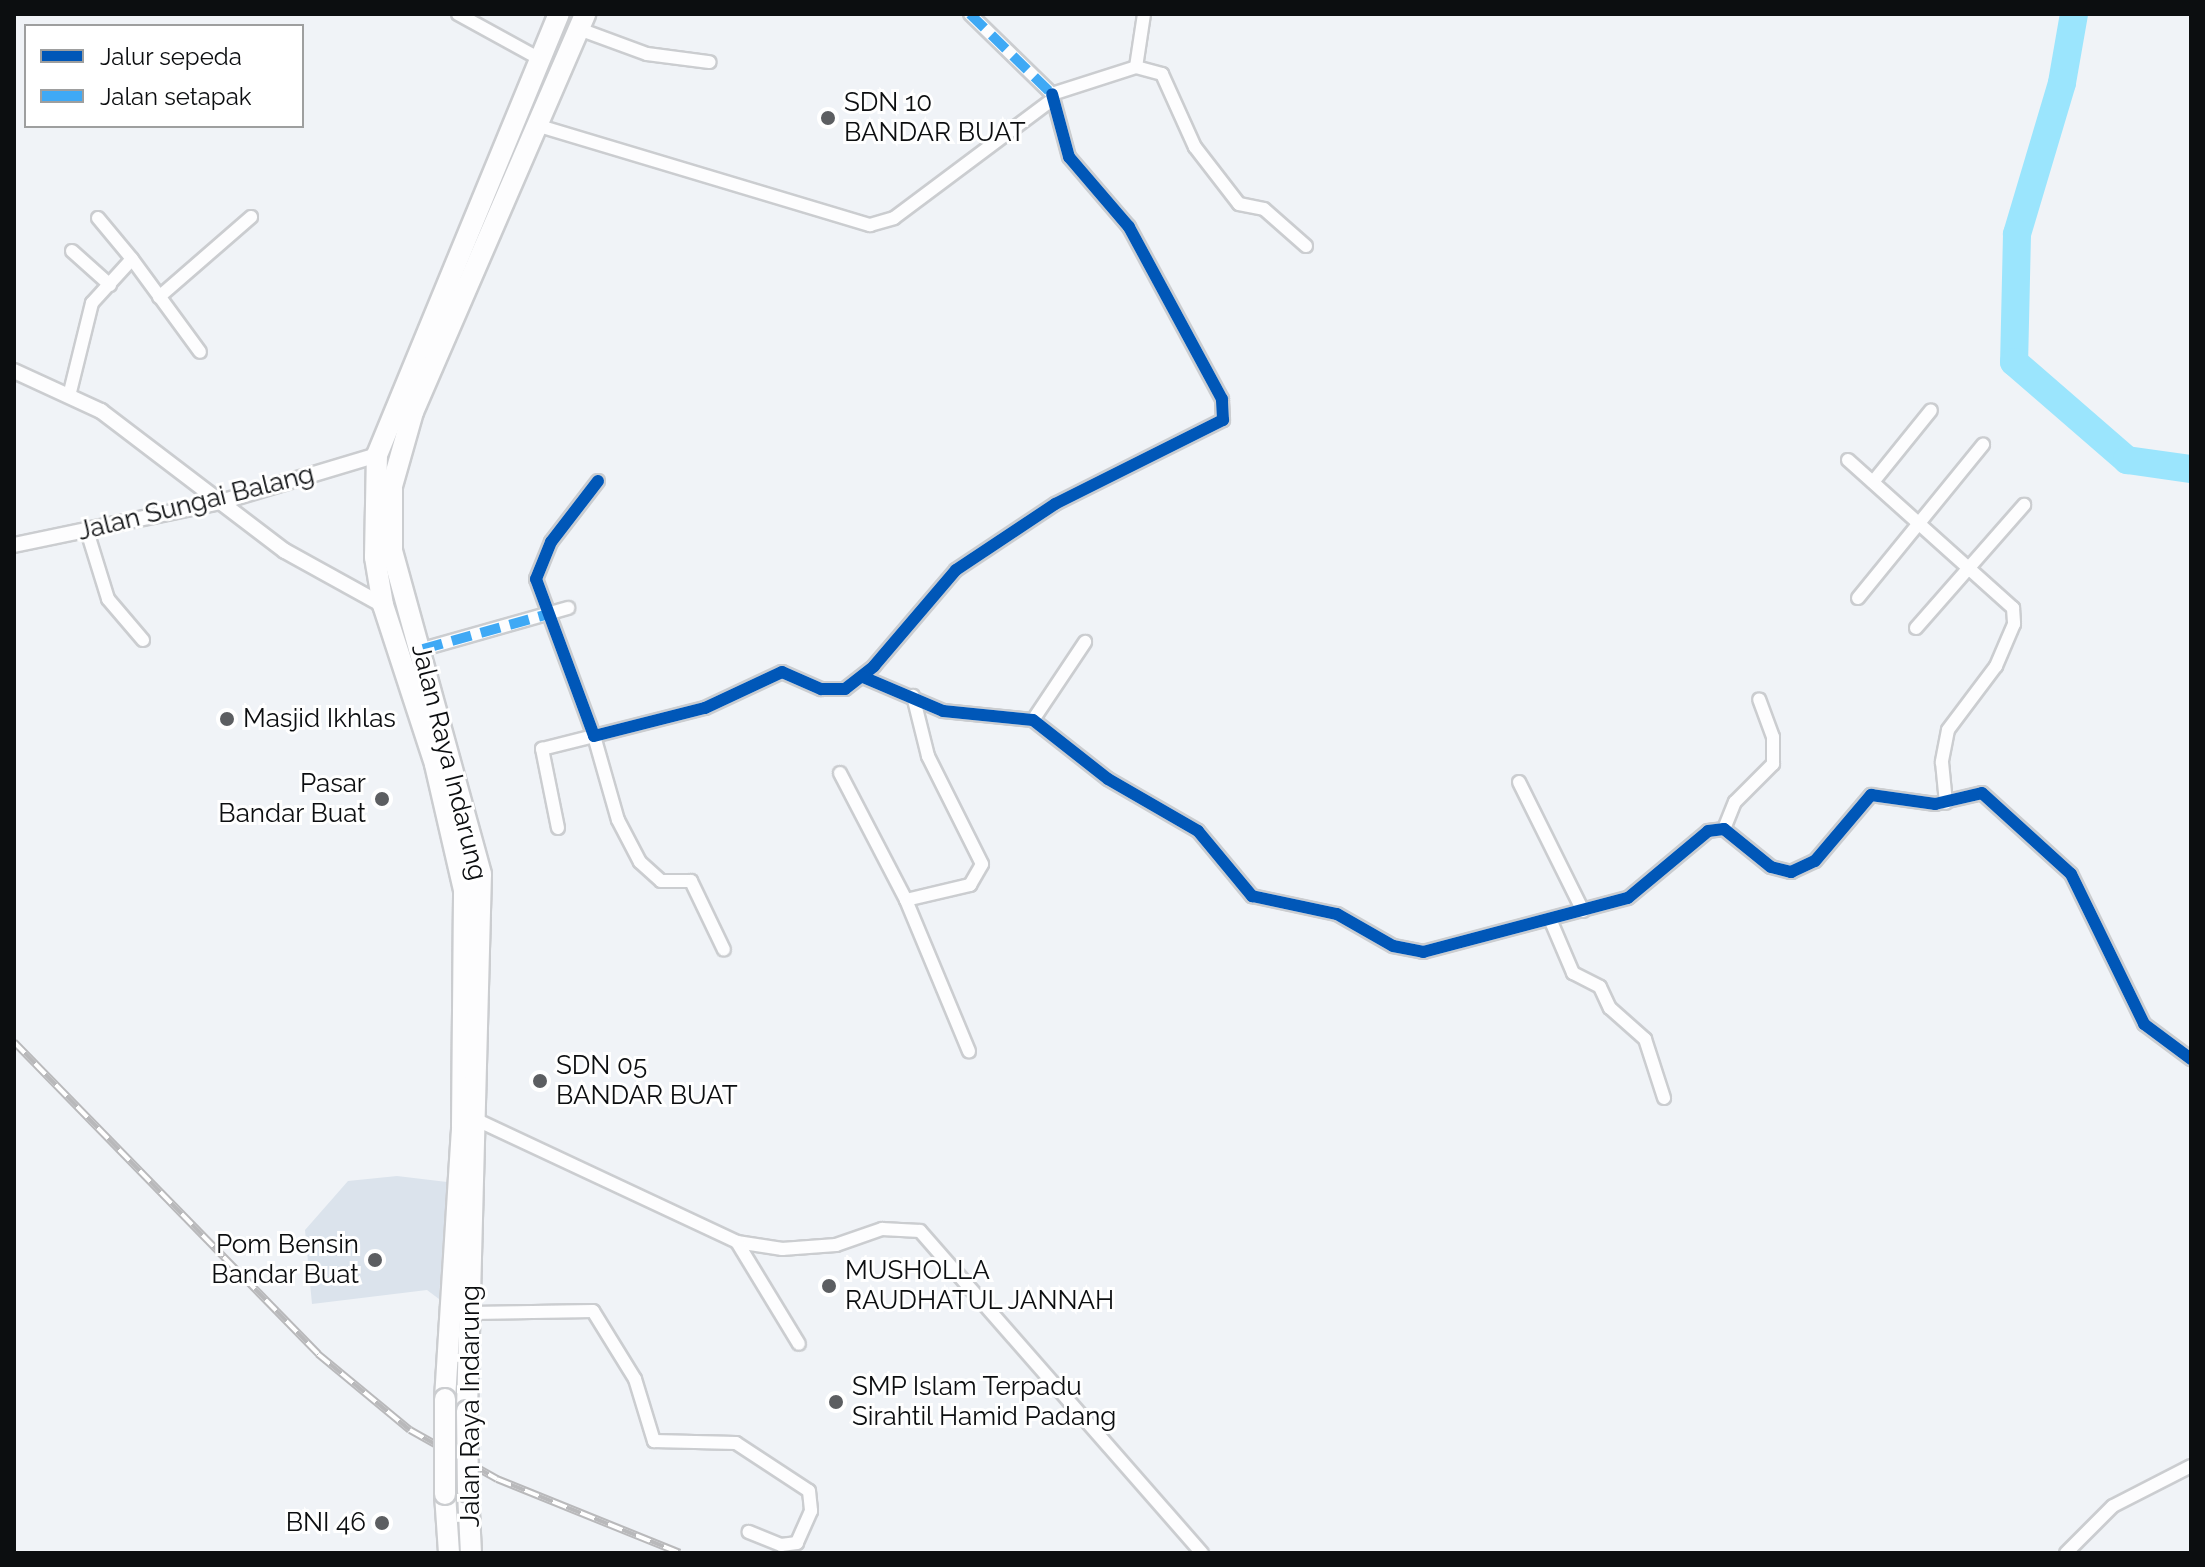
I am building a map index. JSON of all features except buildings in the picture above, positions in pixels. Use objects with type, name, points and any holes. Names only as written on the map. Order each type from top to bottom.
[{"type":"highway","name":"Jalan Raya Indarung","points":[[449,1553],[445,1494],[445,1399],[462,1126],[464,890],[435,764],[383,605],[375,557],[377,455],[559,14]]},
{"type":"highway","name":"Jalan Raya Indarung","points":[[471,1553],[467,1411],[479,1121],[481,874],[423,649],[392,551],[392,486],[413,412],[582,21]]},
{"type":"highway","points":[[447,1336],[471,1336]]},
{"type":"street","points":[[458,14],[540,59]]},
{"type":"street","points":[[558,828],[542,749],[705,708],[782,672],[828,690],[863,677],[956,570],[1055,504],[1225,417],[1129,227],[1069,157],[1050,98],[970,14]]},
{"type":"street","points":[[1136,67],[1144,14]]},
{"type":"street","points":[[582,21],[647,54],[709,62]]},
{"type":"street","points":[[536,125],[870,225],[894,218],[1050,98],[1136,67],[1162,74],[1184,128],[1239,204],[1264,209],[1306,246]]},
{"type":"street","points":[[159,297],[251,217]]},
{"type":"street","points":[[98,218],[200,352]]},
{"type":"street","points":[[72,251],[110,285]]},
{"type":"street","points":[[69,396],[87,314],[132,259]]},
{"type":"street","points":[[14,371],[69,396],[224,501],[317,572],[383,605]]},
{"type":"street","points":[[1873,482],[1931,410]]},
{"type":"street","points":[[1858,598],[1983,445]]},
{"type":"street","name":"Jalan Sungai Balang","points":[[14,545],[224,501],[377,455]]},
{"type":"street","points":[[1848,460],[2010,602],[2014,624],[1996,666],[1948,730],[1942,762],[1946,803]]},
{"type":"street","points":[[598,481],[539,565],[536,589],[594,736],[636,856],[652,877],[691,881],[724,950]]},
{"type":"street","points":[[1916,628],[2024,505]]},
{"type":"street","points":[[87,531],[108,599],[143,640]]},
{"type":"street","points":[[423,649],[568,608]]},
{"type":"street","points":[[1033,720],[1085,642]]},
{"type":"street","points":[[863,677],[943,711],[1033,720],[1108,779],[1178,815],[1242,889],[1269,904],[1337,914],[1393,946],[1423,952],[1583,911],[1639,891],[1702,834],[1724,829]]},
{"type":"street","points":[[906,900],[970,885],[982,864],[928,756],[913,696]]},
{"type":"street","points":[[1724,829],[1735,802],[1773,764],[1773,737],[1759,699]]},
{"type":"street","points":[[840,773],[906,900],[969,1051]]},
{"type":"street","points":[[1519,782],[1583,911]]},
{"type":"street","points":[[1724,829],[1771,867],[1791,872],[1815,861],[1871,795],[1946,803],[1989,795],[2057,859],[2095,916],[2144,1024],[2191,1059]]},
{"type":"street","points":[[1550,919],[1573,973],[1600,987],[1610,1008],[1645,1039],[1664,1098]]},
{"type":"street","points":[[479,1121],[737,1242],[782,1249],[836,1245],[882,1229],[920,1231],[1202,1553]]},
{"type":"street","points":[[737,1242],[799,1344]]},
{"type":"street","points":[[472,1313],[593,1311],[635,1379],[654,1441],[736,1443],[809,1491],[811,1511],[797,1543],[781,1545],[749,1532]]},
{"type":"street","points":[[2066,1553],[2113,1506],[2191,1466]]},
{"type":"shaded area","name":"Pom Bensin Bandar Buat","points":[[397,1176],[447,1182],[439,1299],[427,1290],[312,1304],[305,1230],[348,1181]]},
{"type":"waterway","points":[[2074,14],[2062,83],[2017,234],[2014,362],[2127,460],[2191,469]]},
{"type":"railway","points":[[14,1042],[318,1354],[410,1430],[497,1479],[680,1553]]},
{"type":"marked path","points":[[970,14],[1052,94]]},
{"type":"marked path","points":[[423,649],[545,615]]},
{"type":"cycle path","points":[[598,481],[551,542],[536,579],[594,736],[705,708],[782,672],[821,689],[845,689],[874,666],[956,570],[1055,504],[1223,420],[1222,399],[1129,227],[1069,157],[1052,94]]},
{"type":"cycle path","points":[[863,677],[943,711],[1033,720],[1108,779],[1198,831],[1252,896],[1337,914],[1393,946],[1423,952],[1628,898],[1708,831],[1724,829],[1771,867],[1791,872],[1815,861],[1871,795],[1935,804],[1982,793],[2071,874],[2144,1024],[2191,1059]]},
{"type":"place","name":"SDN 10 BANDAR BUAT","points":[[828,118]]},
{"type":"place","name":"Masjid Ikhlas","points":[[227,719]]},
{"type":"place","name":"Pasar Bandar Buat","points":[[382,799]]},
{"type":"place","name":"SDN 05 BANDAR BUAT","points":[[540,1081]]},
{"type":"place","name":"Pom Bensin Bandar Buat","points":[[375,1260]]},
{"type":"place","name":"MUSHOLLA RAUDHATUL JANNAH","points":[[829,1286]]},
{"type":"place","name":"SMP Islam Terpadu Sirahtil Hamid Padang","points":[[836,1402]]},
{"type":"place","name":"BNI 46","points":[[382,1523]]}]
